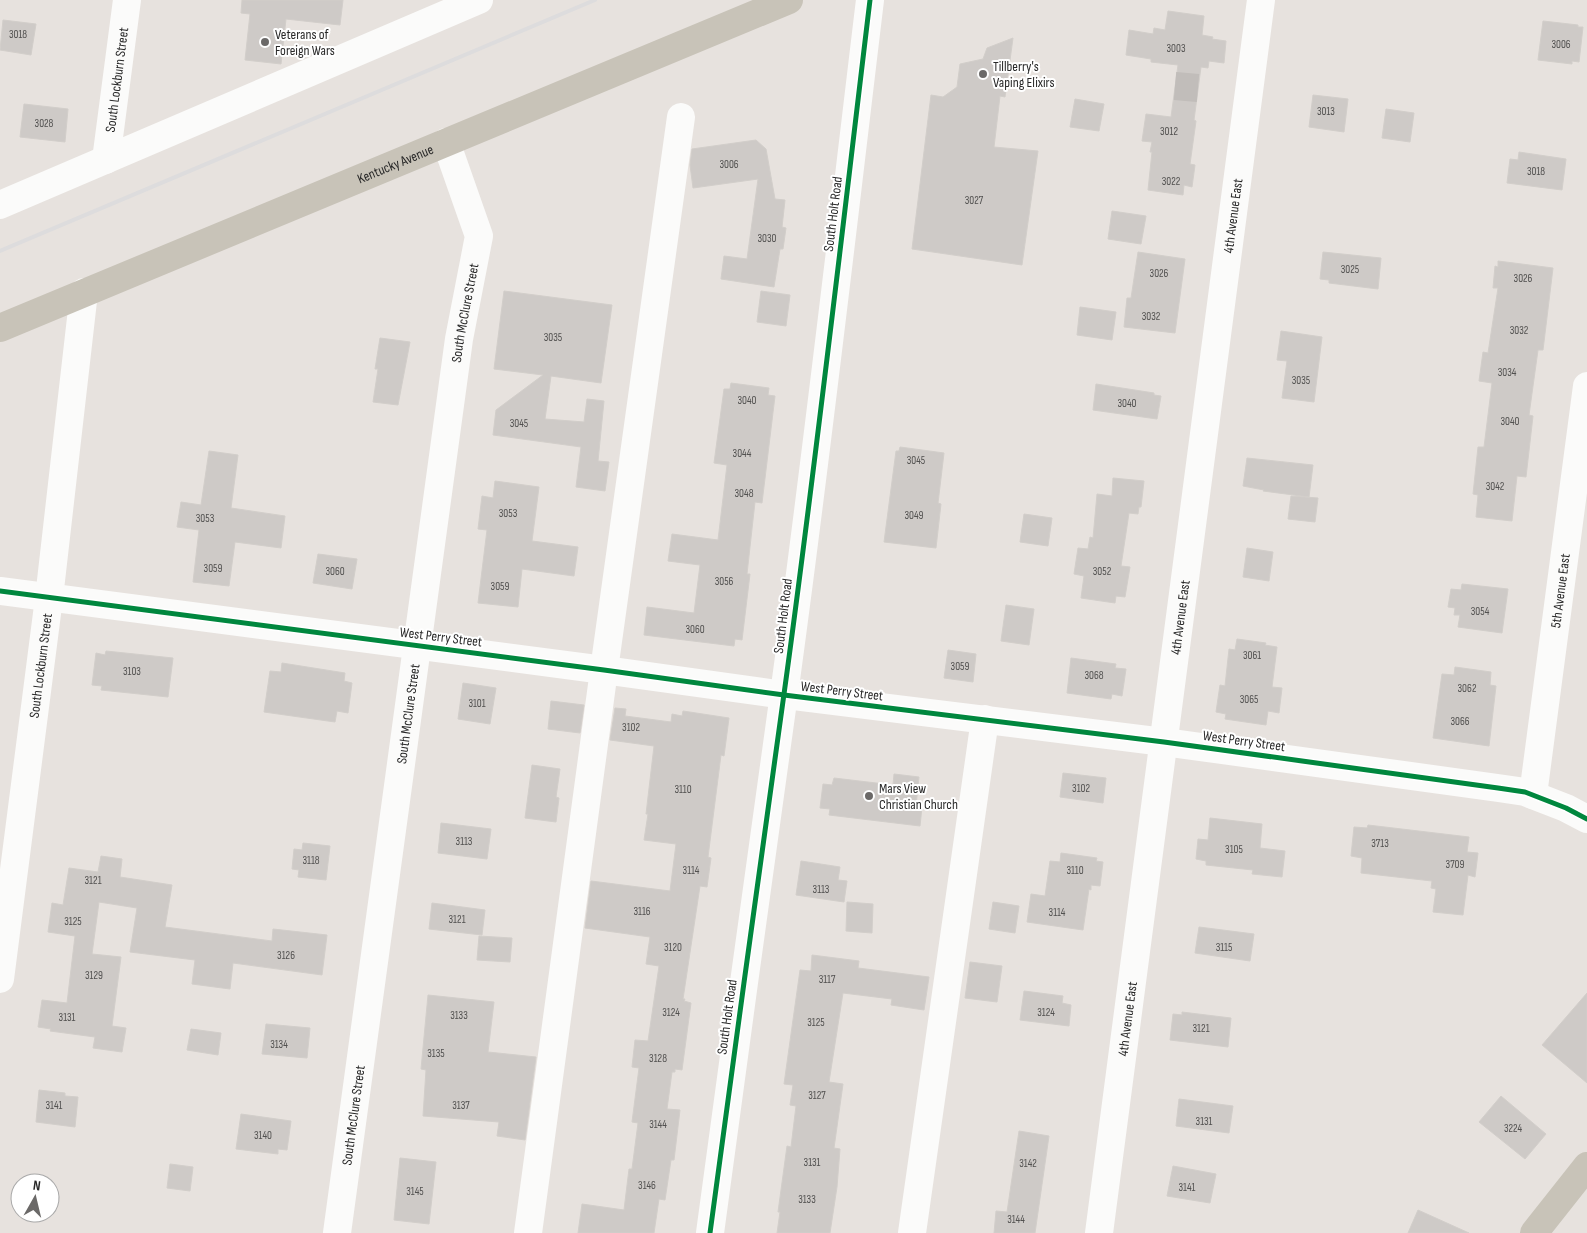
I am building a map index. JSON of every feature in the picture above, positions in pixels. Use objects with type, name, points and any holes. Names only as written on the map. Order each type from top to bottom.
[{"type":"main road","name":"Kentucky Avenue","points":[[0,328],[789,0]]},
{"type":"main road","points":[[1534,1233],[1587,1166]]},
{"type":"street","name":"South Lockburn Street","points":[[106,160],[127,0]]},
{"type":"street","points":[[0,205],[479,0]]},
{"type":"street","name":"South Holt Road","points":[[710,1233],[766,814],[784,695],[824,384],[870,0]]},
{"type":"street","name":"4th Avenue East","points":[[1099,1233],[1261,0]]},
{"type":"street","points":[[528,1233],[681,117]]},
{"type":"street","name":"South McClure Street","points":[[337,1233],[460,340],[479,236],[446,142]]},
{"type":"street","name":"South Lockburn Street","points":[[0,979],[49,598],[84,292]]},
{"type":"street","name":"5th Avenue East","points":[[1533,795],[1587,386]]},
{"type":"street","name":"West Perry Street","points":[[0,591],[784,695],[1164,742],[1498,788],[1525,792],[1566,808],[1587,819]]},
{"type":"street","points":[[912,1233],[985,720]]},
{"type":"building","name":"Veterans of Foreign Wars","points":[[242,0],[343,0],[340,25],[286,19],[281,64],[245,60],[250,14],[241,13]]},
{"type":"building","points":[[1168,11],[1204,16],[1202,35],[1226,41],[1224,63],[1209,61],[1208,68],[1201,67],[1190,164],[1195,165],[1192,187],[1184,185],[1183,195],[1148,190],[1152,142],[1142,141],[1146,114],[1171,117],[1178,65],[1151,62],[1151,59],[1126,55],[1129,30],[1153,34],[1154,28],[1165,30]]},
{"type":"building","points":[[3,20],[36,24],[31,55],[0,50]]},
{"type":"building","points":[[1543,21],[1583,27],[1579,62],[1572,61],[1572,64],[1538,60]]},
{"type":"building","points":[[1013,38],[1005,97],[1000,96],[994,147],[1038,151],[1022,265],[912,249],[931,95],[943,97],[957,87],[960,64],[983,59],[987,48]]},
{"type":"building","points":[[1313,95],[1348,99],[1344,132],[1309,127]]},
{"type":"building","points":[[1075,99],[1104,104],[1099,131],[1070,127]]},
{"type":"building","points":[[24,104],[68,109],[65,142],[20,137]]},
{"type":"building","points":[[1386,109],[1414,113],[1410,142],[1382,138]]},
{"type":"building","points":[[756,140],[766,149],[775,199],[785,200],[782,227],[786,228],[783,249],[780,249],[774,287],[721,279],[724,256],[747,259],[758,179],[693,188],[690,165],[692,149]]},
{"type":"building","points":[[1519,152],[1566,159],[1562,190],[1507,183],[1510,159],[1518,160]]},
{"type":"building","points":[[1112,211],[1146,216],[1141,244],[1108,239]]},
{"type":"building","points":[[1138,252],[1185,259],[1175,333],[1124,327],[1127,298],[1131,298]]},
{"type":"building","points":[[1323,252],[1381,258],[1378,289],[1329,283],[1329,280],[1320,279]]},
{"type":"building","points":[[1498,261],[1553,268],[1543,350],[1538,350],[1529,415],[1533,416],[1526,477],[1517,476],[1512,521],[1476,517],[1478,495],[1473,494],[1478,447],[1484,447],[1492,383],[1479,381],[1483,352],[1488,353],[1498,288],[1493,288],[1495,266],[1498,267]]},
{"type":"building","points":[[504,291],[612,305],[601,383],[551,376],[545,419],[584,422],[587,399],[604,401],[598,461],[609,462],[605,491],[576,487],[581,447],[493,435],[496,410],[543,375],[494,369]]},
{"type":"building","points":[[761,291],[790,295],[786,326],[757,322]]},
{"type":"building","points":[[1080,307],[1116,312],[1112,340],[1077,335]]},
{"type":"building","points":[[1281,331],[1322,337],[1314,402],[1282,398],[1287,361],[1277,360]]},
{"type":"building","points":[[380,338],[410,342],[398,405],[373,402],[378,369],[375,369]]},
{"type":"building","points":[[731,383],[769,388],[768,395],[775,396],[762,503],[755,502],[747,574],[750,574],[742,640],[735,639],[734,646],[644,635],[647,607],[694,613],[700,565],[668,561],[672,534],[718,540],[727,465],[714,463],[724,389],[730,389]]},
{"type":"building","points":[[1096,384],[1154,393],[1154,395],[1161,396],[1157,419],[1093,410]]},
{"type":"building","points":[[900,447],[944,453],[938,503],[941,504],[936,548],[884,542],[896,451],[899,451]]},
{"type":"building","points":[[209,451],[238,455],[231,508],[285,516],[281,548],[235,542],[229,586],[193,582],[199,530],[177,527],[181,502],[201,505]]},
{"type":"building","points":[[1247,458],[1313,465],[1309,497],[1263,491],[1243,486]]},
{"type":"building","points":[[1113,478],[1144,481],[1141,507],[1139,507],[1138,514],[1129,513],[1121,566],[1130,567],[1125,597],[1116,596],[1115,603],[1081,598],[1084,576],[1074,574],[1078,548],[1088,549],[1090,537],[1093,538],[1097,494],[1112,496]]},
{"type":"building","points":[[495,481],[539,487],[532,541],[578,547],[574,576],[522,569],[518,607],[478,603],[487,530],[478,529],[482,496],[493,498]]},
{"type":"building","points":[[1291,496],[1318,498],[1315,522],[1288,519]]},
{"type":"building","points":[[1024,514],[1052,518],[1048,546],[1020,542]]},
{"type":"building","points":[[1247,548],[1273,552],[1269,581],[1243,577]]},
{"type":"building","points":[[318,554],[357,559],[352,589],[313,583]]},
{"type":"building","points":[[1462,584],[1508,589],[1502,633],[1458,627],[1460,615],[1454,615],[1455,608],[1448,607],[1451,589],[1461,590]]},
{"type":"building","points":[[1006,605],[1034,609],[1029,645],[1001,641]]},
{"type":"building","points":[[1237,639],[1266,643],[1265,645],[1277,647],[1272,687],[1282,688],[1279,713],[1268,711],[1266,725],[1225,719],[1226,714],[1216,712],[1220,685],[1225,686],[1229,649],[1235,650]]},
{"type":"building","points":[[948,650],[976,654],[973,682],[944,678]]},
{"type":"building","points":[[106,651],[173,658],[168,697],[101,690],[102,686],[92,685],[96,653],[105,655]]},
{"type":"building","points":[[1071,658],[1116,664],[1115,668],[1126,669],[1122,696],[1112,694],[1111,699],[1067,693]]},
{"type":"building","points":[[282,663],[345,673],[344,681],[352,683],[348,713],[337,711],[335,722],[264,712],[270,671],[281,672]]},
{"type":"building","points":[[1455,667],[1491,672],[1490,685],[1496,686],[1489,746],[1433,738],[1442,674],[1454,675]]},
{"type":"building","points":[[463,683],[496,688],[490,724],[458,719]]},
{"type":"building","points":[[551,701],[584,705],[580,733],[548,729]]},
{"type":"building","points":[[615,708],[626,709],[625,716],[671,722],[672,714],[682,716],[683,711],[729,718],[724,756],[721,755],[708,857],[711,858],[707,887],[700,886],[683,999],[691,1003],[682,1070],[675,1069],[675,1072],[672,1072],[667,1109],[680,1110],[674,1160],[671,1160],[665,1200],[659,1199],[654,1233],[578,1233],[582,1204],[624,1210],[629,1169],[632,1169],[638,1123],[632,1122],[639,1068],[632,1067],[635,1040],[648,1041],[659,966],[646,964],[650,937],[585,928],[591,881],[670,891],[676,844],[644,840],[654,746],[610,740]]},
{"type":"building","points":[[532,765],[560,769],[556,797],[559,798],[556,822],[525,818]]},
{"type":"building","points":[[1063,773],[1106,778],[1103,803],[1060,797]]},
{"type":"building","name":"Mars View Christian Church","points":[[894,774],[919,777],[916,806],[922,807],[920,826],[829,815],[830,809],[820,808],[823,784],[832,785],[834,778],[893,785]]},
{"type":"building","points":[[1210,818],[1262,824],[1260,848],[1285,851],[1282,877],[1252,874],[1253,870],[1206,865],[1206,861],[1196,859],[1198,839],[1208,840]]},
{"type":"building","points":[[441,823],[491,829],[487,859],[438,853]]},
{"type":"building","points":[[1368,825],[1469,837],[1467,852],[1478,853],[1475,877],[1468,875],[1463,915],[1433,912],[1436,889],[1431,888],[1432,881],[1361,873],[1362,858],[1351,856],[1354,827],[1367,828]]},
{"type":"building","points":[[303,843],[330,846],[326,880],[298,877],[299,870],[292,869],[294,849],[302,850]]},
{"type":"building","points":[[1061,853],[1097,858],[1096,861],[1103,862],[1100,886],[1091,885],[1091,890],[1089,889],[1083,930],[1027,922],[1031,894],[1045,896],[1050,861],[1060,862]]},
{"type":"building","points":[[101,856],[122,859],[120,877],[172,885],[165,927],[272,941],[273,929],[327,935],[322,975],[233,963],[230,989],[192,984],[195,960],[130,952],[137,908],[99,902],[92,954],[121,957],[112,1026],[126,1028],[122,1052],[93,1048],[95,1037],[50,1031],[51,1029],[38,1027],[42,1000],[67,1003],[75,936],[48,932],[52,903],[63,905],[69,868],[98,872]]},
{"type":"building","points":[[801,861],[840,867],[838,880],[847,881],[844,902],[796,895]]},
{"type":"building","points":[[847,902],[873,904],[872,933],[846,931]]},
{"type":"building","points":[[993,902],[1019,906],[1015,933],[989,929]]},
{"type":"building","points":[[432,903],[485,910],[482,935],[429,929]]},
{"type":"building","points":[[1199,927],[1254,934],[1250,961],[1195,953]]},
{"type":"building","points":[[479,936],[512,938],[510,962],[477,960]]},
{"type":"building","points":[[812,955],[859,961],[858,968],[929,977],[924,1010],[891,1005],[892,999],[843,993],[829,1082],[843,1084],[834,1148],[840,1149],[837,1187],[830,1233],[777,1233],[787,1146],[791,1147],[796,1106],[790,1105],[793,1085],[784,1084],[800,970],[811,971]]},
{"type":"building","points":[[970,962],[1002,966],[997,1002],[965,998]]},
{"type":"building","points":[[1024,991],[1063,996],[1062,1003],[1071,1005],[1069,1026],[1020,1020]]},
{"type":"building","points":[[1587,993],[1587,1083],[1542,1045]]},
{"type":"building","points":[[428,995],[494,1002],[488,1052],[536,1057],[525,1140],[497,1136],[499,1122],[423,1116],[426,1070],[421,1069]]},
{"type":"building","points":[[1182,1012],[1231,1018],[1228,1047],[1170,1040],[1173,1014],[1182,1015]]},
{"type":"building","points":[[266,1024],[310,1028],[307,1058],[262,1054]]},
{"type":"building","points":[[191,1029],[221,1033],[218,1055],[187,1050]]},
{"type":"building","points":[[39,1090],[65,1093],[65,1096],[78,1097],[75,1127],[36,1122]]},
{"type":"building","points":[[1501,1096],[1546,1134],[1525,1159],[1479,1122]]},
{"type":"building","points":[[1179,1099],[1233,1106],[1229,1133],[1176,1126]]},
{"type":"building","points":[[241,1114],[291,1121],[287,1150],[278,1149],[278,1154],[236,1149]]},
{"type":"building","points":[[1019,1131],[1049,1136],[1035,1233],[994,1233],[996,1211],[1007,1212]]},
{"type":"building","points":[[400,1158],[436,1162],[429,1224],[394,1220]]},
{"type":"building","points":[[170,1164],[193,1167],[190,1191],[167,1188]]},
{"type":"building","points":[[1173,1166],[1216,1174],[1210,1203],[1167,1196]]},
{"type":"building","points":[[1418,1210],[1469,1233],[1408,1233]]},
{"type":"tunnel","points":[[1175,86],[1198,88]]},
{"type":"railway","points":[[0,251],[595,0]]},
{"type":"cycle path","points":[[710,1233],[807,521],[870,0]]},
{"type":"cycle path","points":[[0,591],[784,695],[1164,742],[1498,788],[1525,792],[1566,808],[1587,819]]},
{"type":"place","name":"Veterans of Foreign Wars","points":[[265,42]]},
{"type":"place","name":"Tillberry's Vaping Elixirs","points":[[983,74]]},
{"type":"place","name":"Mars View Christian Church","points":[[869,796]]}]
